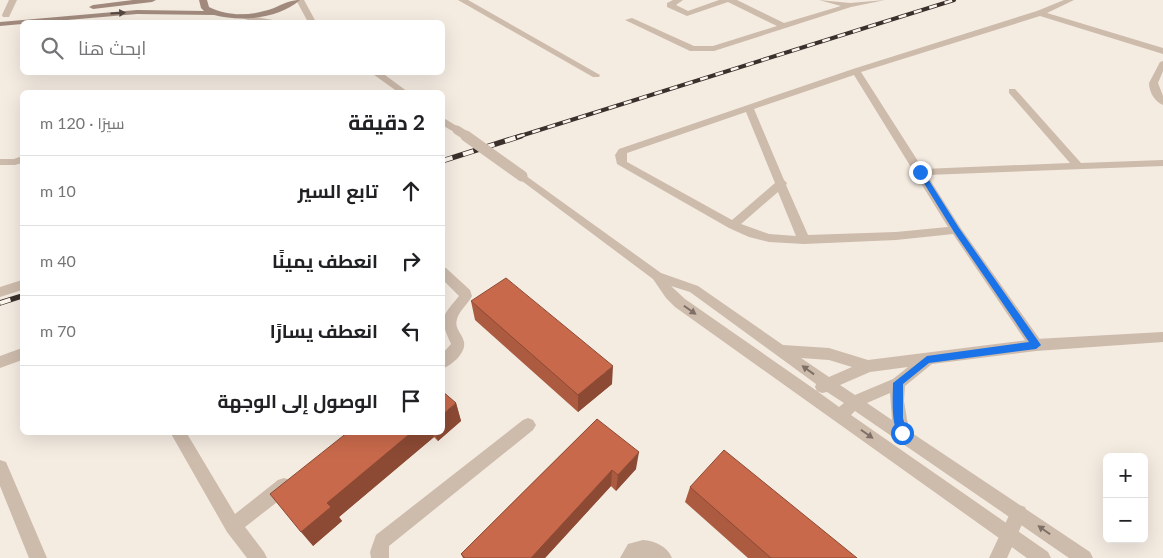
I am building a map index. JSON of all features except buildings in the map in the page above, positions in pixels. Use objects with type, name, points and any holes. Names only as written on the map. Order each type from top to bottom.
[{"type":"main road","points":[[81,8],[120,2],[152,0]]},
{"type":"main road","points":[[203,0],[205,8],[214,13]]},
{"type":"main road","points":[[46,20],[137,12],[214,13],[242,16],[265,13],[285,7],[296,0]]},
{"type":"main road","points":[[3,15],[62,10]]},
{"type":"main road","points":[[0,24],[20,22]]},
{"type":"street","points":[[3,15],[14,0]]},
{"type":"street","points":[[300,0],[311,20]]},
{"type":"street","points":[[462,0],[596,74]]},
{"type":"street","points":[[679,0],[670,5],[687,14],[726,0]]},
{"type":"street","points":[[731,0],[784,26]]},
{"type":"street","points":[[823,0],[850,4]]},
{"type":"street","points":[[629,20],[694,49],[714,48],[850,4],[881,0]]},
{"type":"street","points":[[956,230],[896,236],[804,240],[769,238],[753,234],[733,225],[622,164],[620,155],[623,151],[856,71],[1040,12],[1070,0]]},
{"type":"street","points":[[1040,12],[1163,51]]},
{"type":"street","points":[[242,16],[263,20]]},
{"type":"street","points":[[1163,64],[1153,78],[1153,87],[1163,102]]},
{"type":"street","points":[[856,71],[956,230],[1036,345]]},
{"type":"street","points":[[378,75],[400,90]]},
{"type":"street","points":[[1012,91],[1079,167]]},
{"type":"street","points":[[749,108],[782,183],[804,240]]},
{"type":"street","points":[[445,122],[522,176],[657,276],[671,295],[680,303],[1042,558]]},
{"type":"street","points":[[0,162],[20,161]]},
{"type":"street","points":[[920,172],[1163,163]]},
{"type":"street","points":[[733,225],[782,183]]},
{"type":"street","points":[[445,274],[465,292],[466,296],[450,318],[450,325],[458,346],[456,353],[445,361]]},
{"type":"street","points":[[657,276],[694,289],[827,384],[1084,558]]},
{"type":"street","points":[[0,292],[20,286]]},
{"type":"street","points":[[810,394],[827,384],[868,366],[1036,345],[1163,337]]},
{"type":"street","points":[[782,351],[829,354],[868,366]]},
{"type":"street","points":[[0,362],[20,355]]},
{"type":"street","points":[[841,416],[855,402],[898,383],[927,360]]},
{"type":"street","points":[[898,383],[898,418],[902,433]]},
{"type":"street","points":[[380,558],[379,552],[382,542],[528,426]]},
{"type":"street","points":[[178,435],[233,526],[258,558]]},
{"type":"street","points":[[0,467],[38,558]]},
{"type":"street","points":[[233,526],[293,479]]},
{"type":"street","points":[[998,558],[1019,513]]},
{"type":"street","points":[[630,558],[634,550],[646,548],[658,552],[664,558]]},
{"type":"railway","points":[[517,137],[954,0]]},
{"type":"railway","points":[[445,160],[521,136]]},
{"type":"railway","points":[[0,303],[20,297]]},
{"type":"route","points":[[902,433],[898,418],[898,383],[927,360],[1036,345],[956,230],[920,172]]}]
